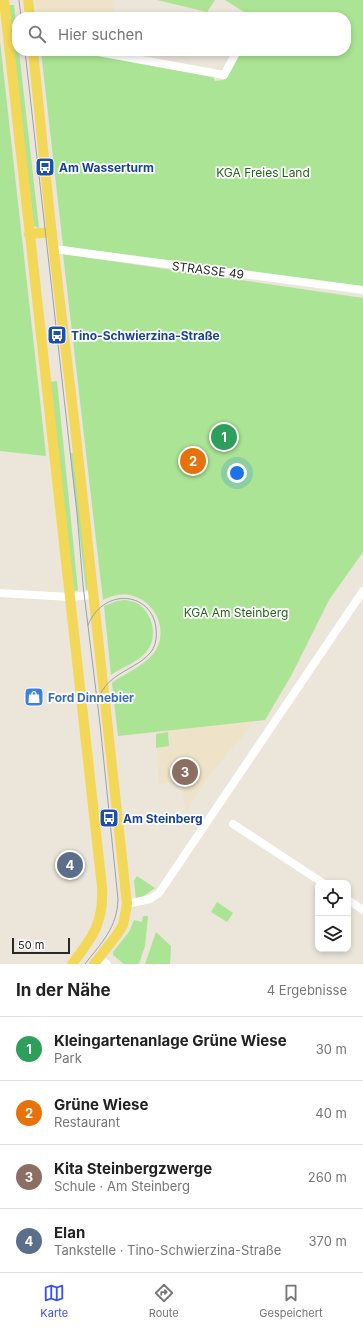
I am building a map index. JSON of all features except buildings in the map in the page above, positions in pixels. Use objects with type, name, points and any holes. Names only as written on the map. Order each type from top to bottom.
[{"type":"main road","points":[[4,0],[103,894],[101,916],[92,938],[94,960]]},
{"type":"main road","points":[[28,0],[29,12]]},
{"type":"main road","points":[[34,56],[127,904],[123,925],[116,936],[94,960],[72,964]]},
{"type":"main road","points":[[29,234],[52,232]]},
{"type":"street","points":[[120,56],[224,75],[234,56]]},
{"type":"street","name":"STRASSE 49","points":[[54,248],[363,290]]},
{"type":"street","points":[[127,904],[150,899],[159,892],[360,602],[363,590]]},
{"type":"street","points":[[0,592],[70,597],[93,595]]},
{"type":"street","points":[[234,824],[318,880]]},
{"type":"street","points":[[351,902],[363,910]]},
{"type":"shaded area","points":[[35,0],[115,0],[113,12],[36,12]]},
{"type":"shaded area","points":[[255,721],[206,779],[192,801],[186,814],[182,781],[159,784],[156,732]]},
{"type":"green space","points":[[157,0],[215,0],[207,12]]},
{"type":"green space","name":"KGA Freies Land","points":[[225,0],[363,0],[363,287],[63,246],[42,56],[106,56],[213,76],[215,81],[223,80],[227,77],[238,56],[351,56],[351,12],[244,12]]},
{"type":"green space","points":[[8,5],[14,5],[15,12],[12,12],[12,39]]},
{"type":"green space","points":[[0,41],[43,427],[46,456],[0,451]]},
{"type":"green space","points":[[14,56],[20,56],[39,228],[34,226]]},
{"type":"green space","points":[[63,254],[363,298],[363,552],[329,600],[291,676],[265,720],[118,736],[112,683],[141,665],[152,656],[159,642],[161,634],[160,625],[153,610],[141,599],[121,594],[103,600]]},
{"type":"green space","points":[[57,381],[78,590],[74,591],[50,382]]},
{"type":"green space","points":[[70,453],[73,453],[89,589],[86,590]]},
{"type":"green space","name":"KGA Am Steinberg","points":[[125,600],[135,602],[146,611],[152,624],[153,638],[151,645],[144,655],[111,675],[104,606],[117,601]]},
{"type":"green space","points":[[168,732],[169,746],[156,748],[156,734]]},
{"type":"green space","points":[[137,876],[155,888],[142,897],[136,899],[134,881]]},
{"type":"green space","points":[[217,902],[233,913],[227,922],[211,912]]},
{"type":"green space","points":[[143,916],[148,916],[145,946],[139,964],[124,964],[113,955],[113,952],[129,932],[134,920],[142,922]]},
{"type":"green space","points":[[156,932],[171,946],[170,964],[145,964]]},
{"type":"tram line","points":[[19,0],[20,12]]},
{"type":"tram line","points":[[26,56],[77,513],[83,585],[100,724],[118,899],[112,927],[85,964]]},
{"type":"tram line","points":[[88,625],[96,612],[106,603],[118,599],[130,599],[141,603],[150,612],[155,623],[156,639],[153,649],[147,657],[110,681],[103,690],[98,701]]},
{"type":"place","name":"Am Wasserturm","points":[[45,167]]},
{"type":"place","name":"Tino-Schwierzina-Straße","points":[[57,335]]},
{"type":"place","name":"Kleingartenanlage Grüne Wiese","points":[[224,437]]},
{"type":"place","name":"Grüne Wiese","points":[[193,461]]},
{"type":"place","name":"Ford Dinnebier","points":[[34,697]]},
{"type":"place","name":"Kita Steinbergzwerge","points":[[185,772]]},
{"type":"place","name":"Am Steinberg","points":[[109,818]]},
{"type":"place","name":"Elan","points":[[70,865]]}]
